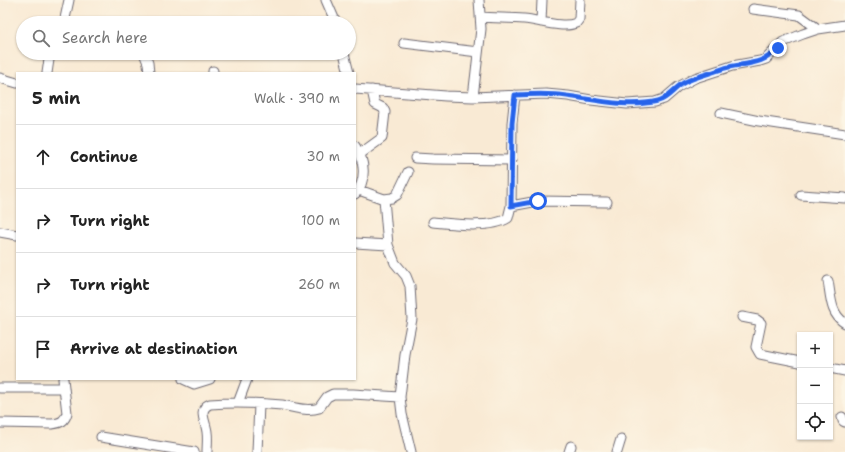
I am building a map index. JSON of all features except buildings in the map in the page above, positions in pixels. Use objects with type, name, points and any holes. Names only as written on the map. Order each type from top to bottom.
[{"type":"street","points":[[66,16],[69,0]]},
{"type":"street","points":[[326,0],[333,16]]},
{"type":"street","points":[[473,97],[481,29],[479,0]]},
{"type":"street","points":[[541,22],[542,0]]},
{"type":"street","points":[[480,17],[524,19],[565,25],[576,23],[579,19],[580,0]]},
{"type":"street","points":[[753,9],[799,15],[818,29]]},
{"type":"street","points":[[356,89],[473,97],[552,94],[627,104],[655,102],[664,99],[685,82],[732,66],[766,59],[783,42],[818,29],[845,25]]},
{"type":"street","points":[[404,43],[478,52]]},
{"type":"street","points":[[47,72],[49,60]]},
{"type":"street","points":[[147,60],[149,72]]},
{"type":"street","points":[[346,60],[349,72]]},
{"type":"street","points":[[0,78],[16,83]]},
{"type":"street","points":[[360,154],[382,138],[385,112],[383,108],[375,104],[372,90]]},
{"type":"street","points":[[433,222],[482,224],[496,223],[508,218],[511,206],[512,123],[515,95]]},
{"type":"street","points":[[721,113],[760,121],[845,134]]},
{"type":"street","points":[[356,148],[360,154],[363,170],[363,180],[357,192],[384,199],[392,198],[397,195],[408,172]]},
{"type":"street","points":[[415,158],[512,160]]},
{"type":"street","points":[[801,195],[845,198]]},
{"type":"street","points":[[384,199],[388,245],[395,264],[406,276],[410,286],[412,320],[405,355],[400,397],[402,414],[411,452]]},
{"type":"street","points":[[511,206],[538,201],[607,202]]},
{"type":"street","points":[[0,232],[16,235]]},
{"type":"street","points":[[356,243],[388,245]]},
{"type":"street","points":[[828,281],[834,312],[838,319],[845,323]]},
{"type":"street","points":[[742,316],[757,320],[761,323],[756,347],[760,354],[797,361]]},
{"type":"street","points":[[833,369],[845,371]]},
{"type":"street","points":[[185,380],[194,384],[207,380]]},
{"type":"street","points":[[238,403],[247,380]]},
{"type":"street","points":[[0,388],[64,384],[67,413],[66,418],[60,423],[0,424]]},
{"type":"street","points":[[207,452],[208,435],[203,418],[203,409],[210,404],[238,403],[283,405],[307,410],[316,409],[321,406],[327,397],[333,394],[400,397]]},
{"type":"street","points":[[257,452],[259,404]]},
{"type":"street","points":[[101,437],[161,450],[194,452]]},
{"type":"street","points":[[617,452],[621,439]]},
{"type":"route","points":[[538,201],[511,206],[512,123],[515,95],[552,94],[627,104],[655,102],[664,99],[678,86],[685,82],[732,66],[766,59],[778,48]]}]
